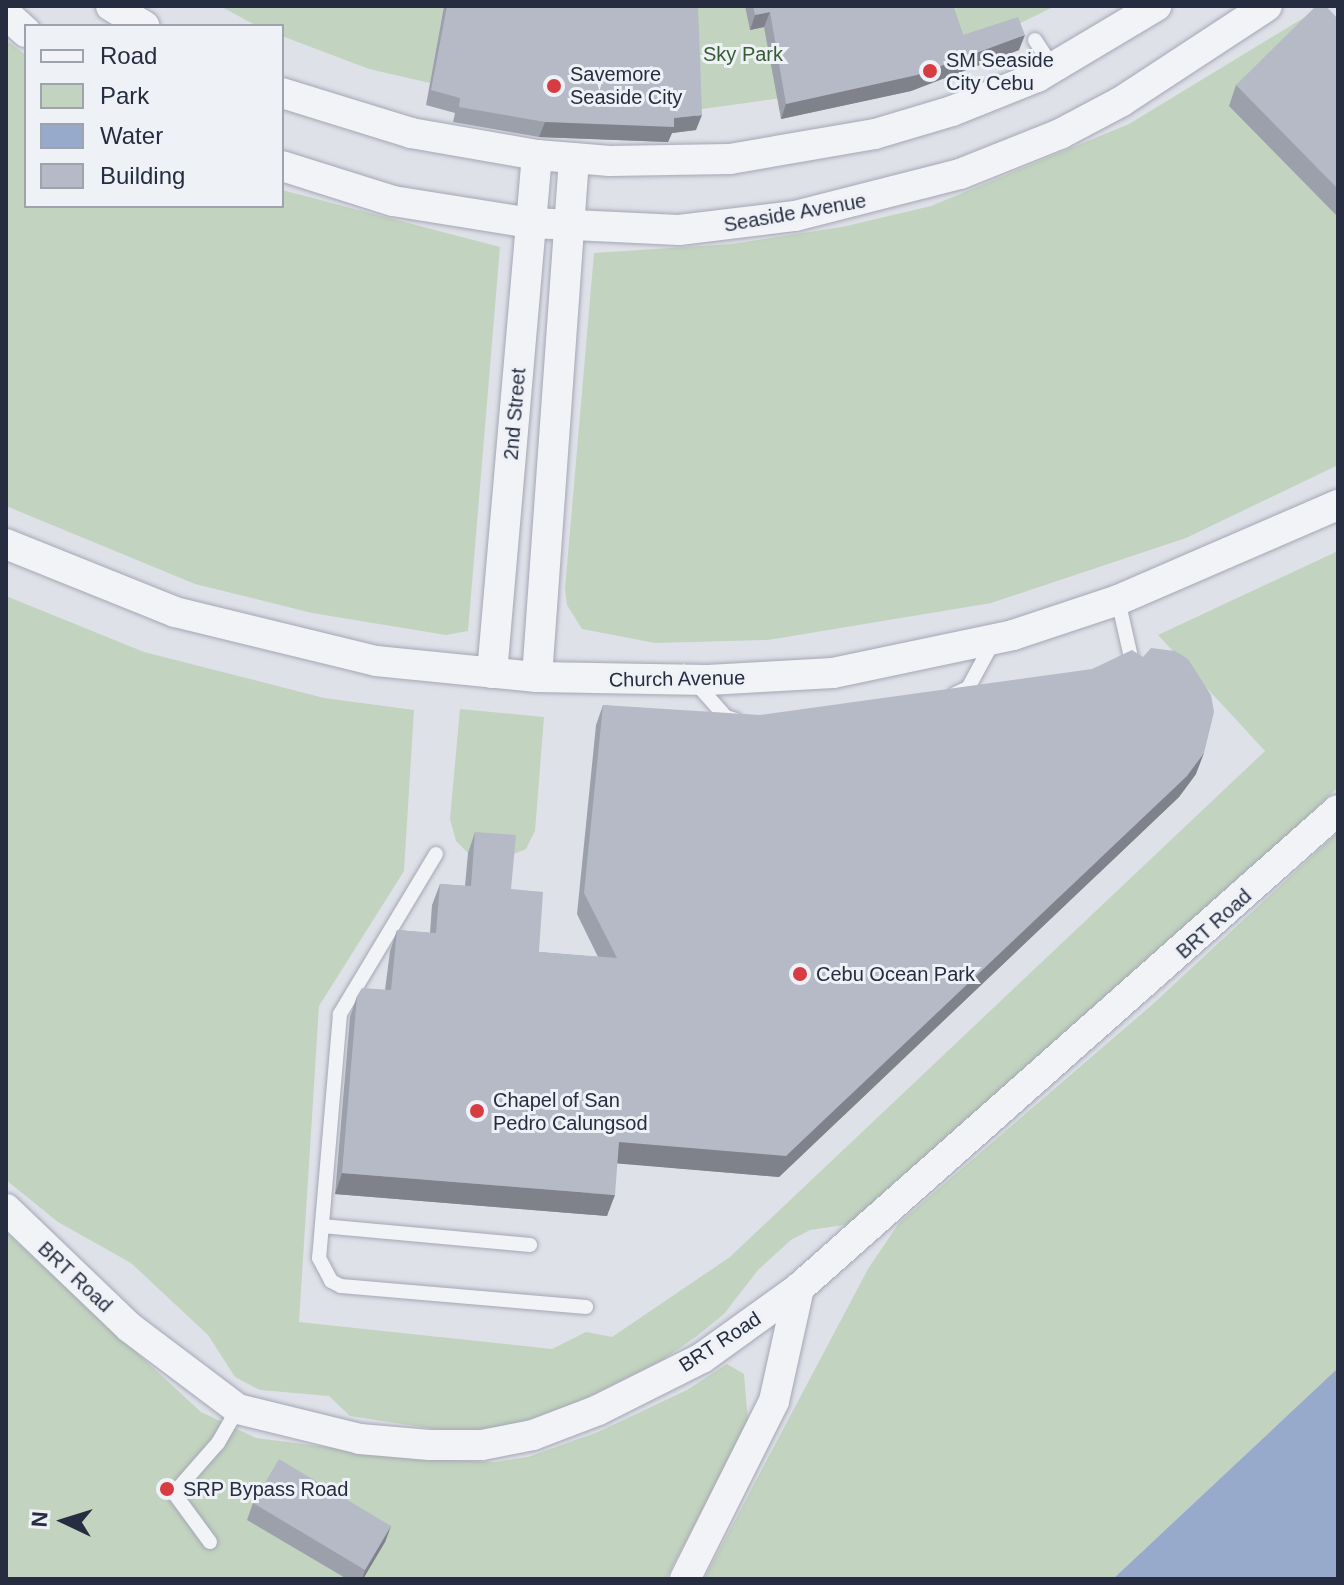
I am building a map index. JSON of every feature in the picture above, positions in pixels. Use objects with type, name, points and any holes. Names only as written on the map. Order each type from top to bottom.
[{"type":"street","points":[[111,6],[141,24]]},
{"type":"street","points":[[284,94],[411,133],[537,155],[675,162],[788,152],[952,111],[1053,68],[1156,6]]},
{"type":"street","name":"Seaside Avenue","points":[[284,167],[393,201],[531,223],[570,227],[731,225],[883,197],[960,174],[1060,134],[1122,101],[1267,6]]},
{"type":"street","points":[[6,14],[24,30]]},
{"type":"street","name":"2nd Street","points":[[492,673],[537,155]]},
{"type":"street","name":"2nd Street","points":[[537,677],[574,158]]},
{"type":"street","name":"Church Avenue","points":[[6,544],[175,612],[278,641],[376,661],[537,677],[693,680],[833,673],[994,640],[1118,600],[1338,505]]},
{"type":"street","name":"BRT Road","points":[[6,1209],[129,1327],[238,1409],[360,1439],[430,1445],[482,1445],[533,1435],[598,1410],[702,1358],[799,1288],[1338,810]]},
{"type":"street","points":[[685,1579],[774,1401],[799,1288]]},
{"type":"lane","points":[[1035,40],[1053,68]]},
{"type":"lane","points":[[1118,600],[1134,668]]},
{"type":"lane","points":[[940,696],[968,688],[994,640]]},
{"type":"lane","points":[[693,680],[726,717],[756,722]]},
{"type":"lane","points":[[436,854],[340,1014],[319,1258],[341,1286],[586,1307]]},
{"type":"lane","points":[[322,1226],[530,1245]]},
{"type":"lane","points":[[210,1542],[174,1493],[218,1443],[238,1409]]},
{"type":"green space","points":[[220,6],[444,6],[430,83],[369,69],[284,37],[284,24],[253,24]]},
{"type":"green space","name":"Sky Park","points":[[692,6],[1055,6],[984,41],[810,94],[695,110]]},
{"type":"green space","points":[[1315,11],[1338,21],[1338,465],[1186,538],[991,603],[768,640],[655,643],[582,629],[567,605],[565,589],[594,253],[732,244],[842,227],[931,206],[1129,124]]},
{"type":"green space","points":[[6,40],[24,54],[24,208],[284,208],[284,191],[500,247],[468,631],[446,635],[312,613],[195,584],[6,506]]},
{"type":"green space","points":[[1338,551],[1338,787],[1253,869],[851,1224],[810,1230],[791,1240],[758,1270],[724,1314],[697,1336],[661,1361],[581,1401],[497,1431],[454,1432],[350,1416],[329,1396],[260,1390],[235,1377],[208,1335],[131,1263],[58,1222],[6,1180],[6,596],[144,652],[324,698],[414,710],[404,871],[319,1006],[299,1322],[552,1349],[586,1332],[612,1337],[730,1257],[1265,751],[1158,635]]},
{"type":"green space","points":[[460,709],[544,717],[535,831],[526,849],[509,856],[468,853],[456,841],[450,819]]},
{"type":"green space","points":[[1338,832],[1338,1368],[1113,1579],[704,1579],[868,1269],[899,1223],[1154,1003]]},
{"type":"green space","points":[[6,1232],[201,1412],[256,1438],[421,1459],[495,1462],[528,1457],[598,1432],[687,1390],[727,1364],[744,1374],[748,1422],[666,1579],[6,1579]]},
{"type":"water","points":[[1338,1368],[1338,1579],[1113,1579]]},
{"type":"building","points":[[447,6],[698,6],[702,115],[674,118],[674,127],[545,122],[459,107],[460,98],[431,90]]},
{"type":"building","points":[[753,6],[953,6],[963,35],[1018,17],[1025,35],[917,75],[786,104],[770,12],[755,15]]},
{"type":"building","points":[[1316,6],[1326,6],[1338,19],[1338,189],[1236,85]]},
{"type":"building","name":"Cebu Ocean Park","points":[[1151,648],[1175,651],[1188,659],[1211,695],[1214,712],[1204,753],[1187,776],[786,1156],[619,1142],[615,1195],[342,1173],[357,996],[362,988],[391,990],[397,930],[436,933],[440,884],[471,886],[475,832],[516,835],[511,889],[543,892],[539,952],[617,958],[584,893],[603,705],[760,715],[1092,669],[1132,650],[1143,657]]},
{"type":"building","points":[[279,1459],[391,1526],[365,1570],[253,1503]]},
{"type":"place","name":"SM Seaside City Cebu","points":[[930,71]]},
{"type":"place","name":"Savemore Seaside City","points":[[554,86]]},
{"type":"place","name":"Cebu Ocean Park","points":[[800,974]]},
{"type":"place","name":"Chapel of San Pedro Calungsod","points":[[477,1111]]},
{"type":"place","name":"SRP Bypass Road","points":[[167,1489]]}]
